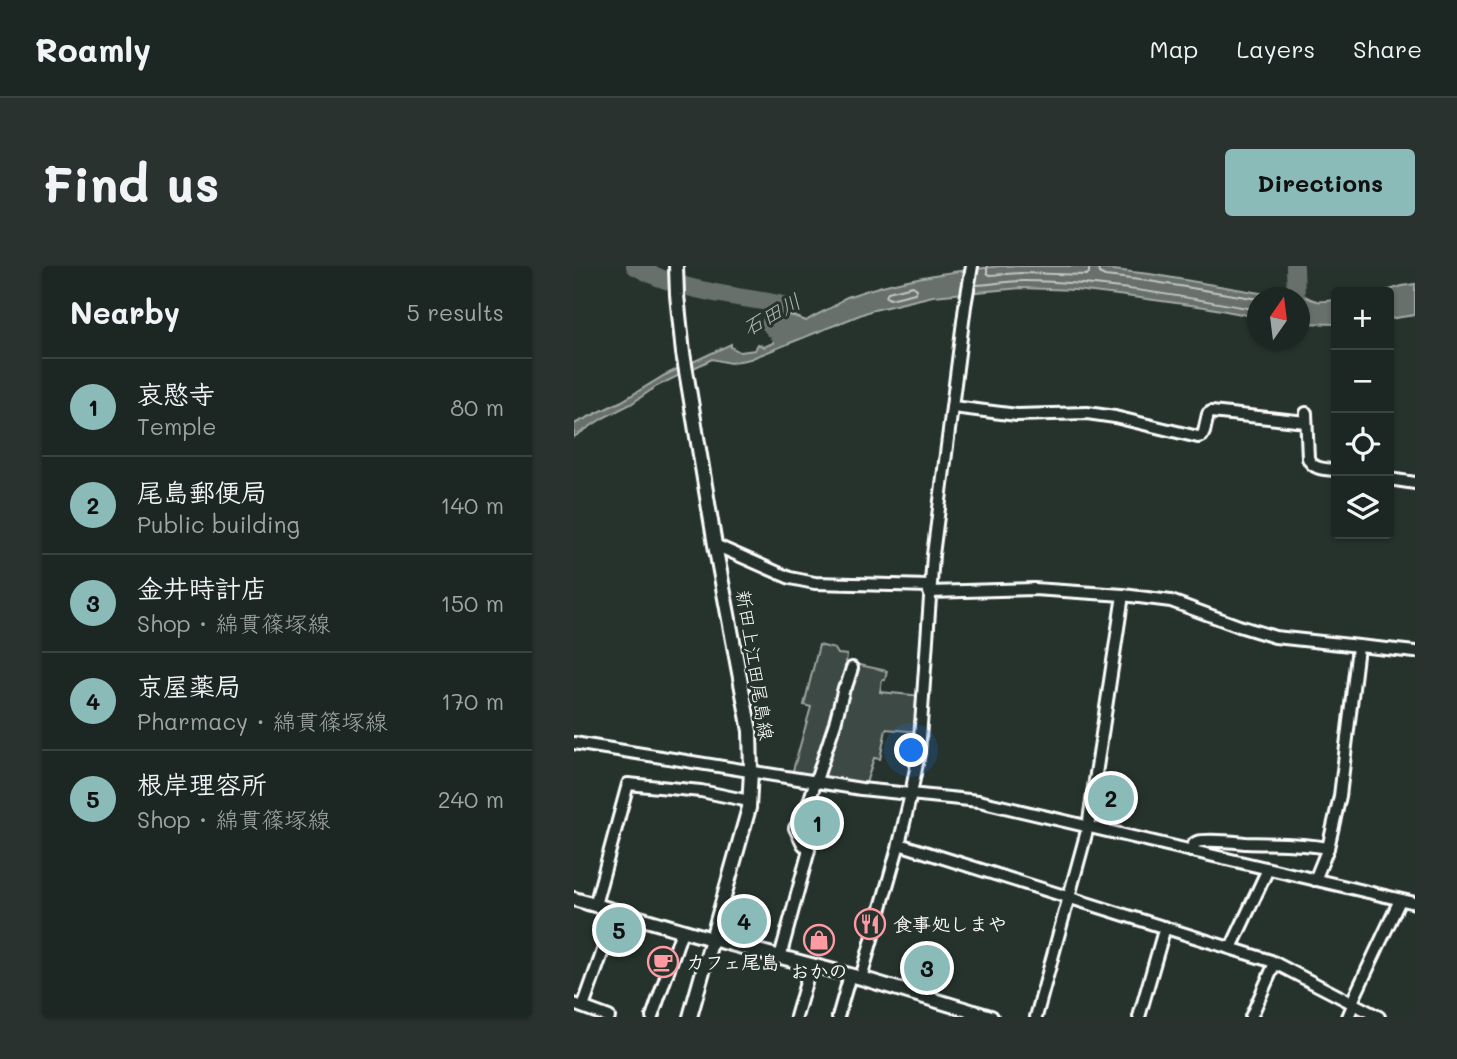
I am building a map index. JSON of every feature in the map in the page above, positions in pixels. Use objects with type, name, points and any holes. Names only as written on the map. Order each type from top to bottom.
[{"type":"main road","name":"新田上江田尾島線","points":[[676,266],[683,353],[750,731],[751,771],[749,808],[690,1017]]},
{"type":"main road","points":[[574,899],[712,939],[856,976],[990,1017]]},
{"type":"street","points":[[838,1017],[856,976],[899,844],[919,752],[930,589],[972,266]]},
{"type":"street","points":[[953,407],[1004,415],[1087,413],[1198,437],[1205,432],[1208,414],[1211,412],[1306,418],[1308,458],[1315,467],[1331,469]]},
{"type":"street","points":[[1394,480],[1415,483]]},
{"type":"street","points":[[715,545],[790,578],[815,583],[930,589],[1034,589],[1123,595],[1171,601],[1275,637],[1415,652]]},
{"type":"street","points":[[1036,1017],[1088,827],[1123,595]]},
{"type":"street","points":[[1315,880],[1328,848],[1345,766],[1358,647]]},
{"type":"street","points":[[780,957],[809,850],[795,828],[805,814],[852,668]]},
{"type":"street","points":[[574,743],[861,789],[979,801],[1415,903]]},
{"type":"street","points":[[595,905],[628,784],[701,791],[749,801]]},
{"type":"street","points":[[1191,851],[1197,842],[1214,841],[1328,848]]},
{"type":"street","points":[[899,844],[1275,963],[1379,1017]]},
{"type":"street","points":[[1231,948],[1268,869]]},
{"type":"street","points":[[1348,1017],[1401,900]]},
{"type":"street","points":[[1139,1017],[1165,927]]},
{"type":"street","points":[[652,1017],[682,930]]},
{"type":"street","points":[[605,945],[578,1006],[609,1017]]},
{"type":"street","points":[[1251,1017],[1275,963]]},
{"type":"street","points":[[796,1017],[811,965]]},
{"type":"shaded area","points":[[819,645],[847,655],[846,662],[887,671],[880,692],[922,696],[920,732],[886,729],[880,759],[874,758],[865,786],[792,774],[811,707],[804,705]]},
{"type":"water","points":[[1000,266],[1077,266],[1150,274],[1247,291],[1247,315],[1075,290],[1021,288],[933,296],[870,311],[750,359],[730,363],[712,359],[657,386],[574,437],[574,424],[622,401],[665,375],[731,344],[731,347],[740,352],[755,350],[758,344],[764,347],[773,343],[775,336],[769,335],[761,325],[773,318],[788,315],[806,321],[845,298],[884,285]]},
{"type":"water","points":[[1415,284],[1415,315],[1394,318],[1394,289]]},
{"type":"water","points":[[1310,298],[1331,300],[1331,324],[1310,323]]},
{"type":"waterway","name":"石田川","points":[[635,266],[687,287],[779,304],[770,324],[781,336]]},
{"type":"waterway","points":[[1295,266],[1296,287]]},
{"type":"place","name":"尾島郵便局","points":[[1111,798]]},
{"type":"place","name":"哀愍寺","points":[[817,823]]},
{"type":"place","name":"京屋薬局","points":[[744,921]]},
{"type":"place","name":"食事処しまや","points":[[870,924]]},
{"type":"place","name":"根岸理容所","points":[[619,930]]},
{"type":"place","name":"おかの","points":[[819,940]]},
{"type":"place","name":"カフェ尾島","points":[[663,962]]},
{"type":"place","name":"金井時計店","points":[[927,968]]}]
